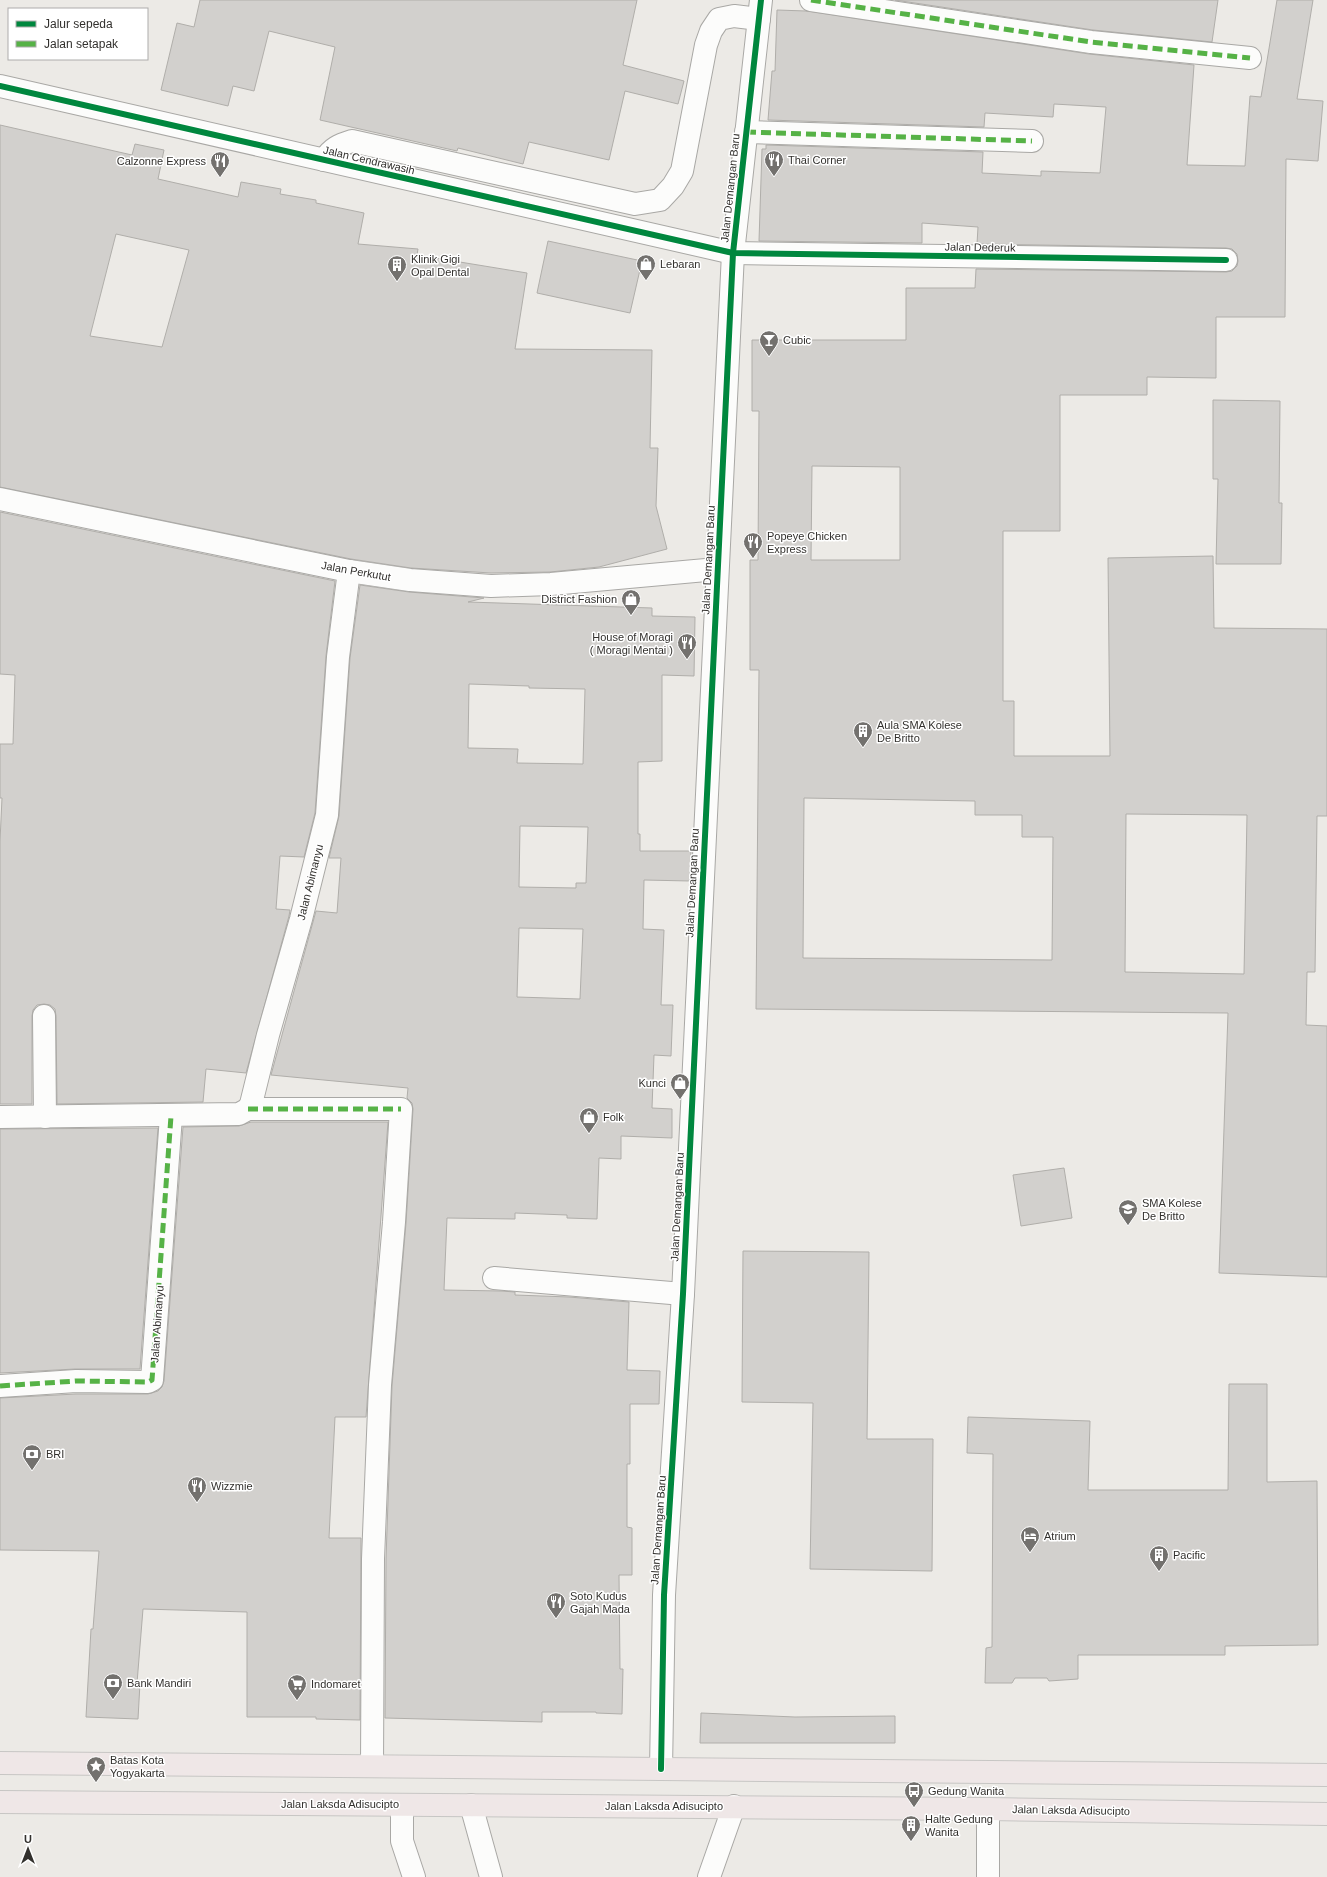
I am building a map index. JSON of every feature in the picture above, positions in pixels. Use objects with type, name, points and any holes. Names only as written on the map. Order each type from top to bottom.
[{"type":"main road","points":[[0,1763],[1327,1775]]},
{"type":"main road","name":"Jalan Laksda Adisucipto","points":[[0,1802],[734,1806],[1327,1814]]},
{"type":"street","points":[[811,0],[1084,41],[1250,58]]},
{"type":"street","points":[[324,160],[331,150],[341,144],[352,141],[635,204],[660,200],[673,186],[682,171],[702,64],[711,31],[719,19],[760,10]]},
{"type":"street","name":"Jalan Demangan Baru","points":[[661,1769],[664,1595],[683,1294],[733,253],[760,10]]},
{"type":"street","name":"Jalan Cendrawasih","points":[[0,86],[733,253]]},
{"type":"street","points":[[746,132],[1032,141]]},
{"type":"street","name":"Jalan Dederuk","points":[[733,253],[1226,260]]},
{"type":"street","name":"Jalan Perkutut","points":[[0,499],[349,571],[410,580],[491,586],[551,584],[717,569]]},
{"type":"street","name":"Jalan Abimanyu","points":[[248,1110],[252,1104],[268,1035],[301,919],[327,815],[338,657],[349,571]]},
{"type":"street","points":[[44,1016],[45,1117]]},
{"type":"street","points":[[0,1116],[171,1116],[239,1114],[248,1110],[401,1109],[394,1222],[380,1393],[373,1559],[372,1766]]},
{"type":"street","name":"Jalan Abimanyu","points":[[0,1386],[76,1381],[148,1382],[152,1380],[171,1116]]},
{"type":"street","points":[[494,1278],[683,1294]]},
{"type":"street","points":[[402,1805],[402,1841],[414,1877]]},
{"type":"street","points":[[471,1805],[491,1877]]},
{"type":"street","points":[[709,1877],[734,1806]]},
{"type":"street","points":[[988,1809],[988,1877]]},
{"type":"building","points":[[200,0],[637,0],[623,65],[684,81],[678,104],[625,91],[609,160],[529,142],[523,164],[458,148],[457,151],[320,120],[335,47],[269,31],[254,91],[233,86],[228,106],[161,90],[177,23],[194,27]]},
{"type":"building","points":[[895,0],[1218,0],[1212,42],[1093,30]]},
{"type":"building","points":[[1277,0],[1313,0],[1297,99],[1323,101],[1318,161],[1286,159],[1285,317],[1216,317],[1216,378],[1147,377],[1147,395],[1060,395],[1060,531],[1003,531],[1003,701],[1014,701],[1014,756],[1110,756],[1108,558],[1213,556],[1214,628],[1327,629],[1327,816],[1317,816],[1315,972],[1307,972],[1306,1025],[1327,1026],[1327,1277],[1219,1273],[1228,1013],[756,1009],[759,670],[750,670],[750,560],[758,560],[759,411],[752,411],[752,340],[906,340],[906,288],[975,288],[976,269],[1226,272],[1232,271],[1237,266],[1238,261],[1237,254],[1232,249],[1226,248],[977,244],[978,227],[922,223],[922,243],[759,241],[762,149],[766,149],[766,145],[983,152],[982,173],[1041,176],[1041,171],[1100,173],[1106,107],[1054,104],[1053,117],[985,113],[984,127],[768,120],[772,71],[775,71],[777,10],[806,11],[1089,54],[1194,65],[1187,165],[1245,166],[1250,96],[1261,97]],"holes":[[[812,466],[900,467],[900,560],[811,560]],[[804,798],[975,801],[975,815],[1022,815],[1022,837],[1053,837],[1052,960],[803,958]],[[1126,814],[1247,815],[1244,974],[1125,972]]]},
{"type":"building","points":[[0,125],[132,155],[135,144],[164,150],[158,179],[238,197],[241,182],[281,189],[280,194],[316,200],[316,203],[364,213],[358,244],[418,249],[417,255],[527,273],[515,349],[652,350],[650,448],[658,448],[656,506],[667,549],[599,567],[550,572],[491,573],[411,568],[351,559],[0,487]],"holes":[[[116,234],[189,250],[162,347],[90,336]]]},
{"type":"building","points":[[548,241],[642,261],[630,313],[537,293]]},
{"type":"building","points":[[1213,400],[1280,401],[1279,503],[1282,503],[1281,564],[1216,564],[1218,479],[1213,479]]},
{"type":"building","points":[[0,512],[335,581],[326,656],[315,813],[304,857],[280,856],[276,909],[290,910],[246,1073],[206,1069],[203,1102],[57,1104],[56,1016],[55,1009],[50,1005],[44,1004],[37,1005],[33,1010],[32,1016],[32,1104],[0,1104],[0,841],[2,798],[0,798],[0,744],[13,744],[15,675],[0,674]]},
{"type":"building","points":[[360,585],[409,592],[484,598],[468,602],[652,608],[652,616],[695,617],[694,676],[662,675],[662,761],[638,762],[638,834],[640,834],[640,851],[691,851],[690,881],[644,880],[643,929],[664,930],[661,1005],[673,1005],[671,1056],[654,1055],[652,1108],[672,1109],[672,1138],[621,1136],[621,1159],[599,1158],[597,1219],[567,1218],[567,1215],[515,1213],[515,1219],[447,1218],[444,1290],[501,1291],[515,1292],[515,1295],[569,1297],[629,1302],[627,1370],[660,1371],[659,1404],[630,1404],[630,1464],[627,1464],[627,1527],[632,1528],[632,1575],[619,1575],[620,1669],[623,1669],[622,1714],[596,1712],[542,1712],[542,1722],[385,1718],[386,1559],[392,1386],[406,1223],[413,1109],[412,1103],[407,1098],[408,1088],[271,1075],[316,911],[337,913],[341,858],[329,858],[339,816],[350,658]],"holes":[[[469,684],[529,686],[529,688],[585,689],[583,764],[517,763],[518,749],[468,748]],[[520,826],[588,827],[586,883],[576,883],[576,888],[519,887]],[[519,928],[583,929],[580,999],[517,997]]]},
{"type":"building","points":[[251,1122],[388,1122],[366,1417],[335,1417],[329,1538],[361,1538],[360,1720],[316,1719],[316,1717],[247,1717],[247,1612],[143,1609],[137,1683],[140,1683],[138,1719],[86,1717],[91,1629],[93,1629],[99,1551],[0,1550],[0,1398],[76,1394],[148,1394],[158,1391],[162,1387],[164,1381],[183,1127],[239,1126]]},
{"type":"building","points":[[158,1128],[140,1369],[75,1369],[0,1373],[0,1129]]},
{"type":"building","points":[[1064,1168],[1072,1218],[1021,1226],[1013,1175]]},
{"type":"building","points":[[743,1251],[869,1252],[867,1439],[933,1439],[932,1571],[810,1569],[813,1403],[742,1402]]},
{"type":"building","points":[[1229,1384],[1267,1384],[1267,1482],[1317,1481],[1318,1645],[1225,1646],[1225,1655],[1078,1655],[1078,1679],[1049,1681],[1047,1678],[1015,1678],[1012,1683],[985,1683],[986,1648],[992,1647],[993,1454],[967,1453],[968,1417],[1090,1421],[1088,1490],[1228,1490]]},
{"type":"building","points":[[701,1713],[795,1717],[895,1716],[895,1743],[700,1743]]},
{"type":"marked path","points":[[811,0],[1091,42],[1250,58]]},
{"type":"marked path","points":[[746,132],[1032,141]]},
{"type":"marked path","points":[[248,1109],[401,1109]]},
{"type":"marked path","points":[[0,1386],[76,1381],[148,1382],[152,1380],[171,1116]]},
{"type":"cycle path","points":[[661,1769],[664,1595],[683,1294],[733,253],[761,0]]},
{"type":"cycle path","points":[[0,86],[733,253],[1226,260]]},
{"type":"place","name":"Thai Corner","points":[[774,177]]},
{"type":"place","name":"Calzonne Express","points":[[220,178]]},
{"type":"place","name":"Lebaran","points":[[646,281]]},
{"type":"place","name":"Klinik Gigi Opal Dental","points":[[397,282]]},
{"type":"place","name":"Cubic","points":[[769,357]]},
{"type":"place","name":"Popeye Chicken Express","points":[[753,559]]},
{"type":"place","name":"District Fashion","points":[[631,616]]},
{"type":"place","name":"House of Moragi ( Moragi Mentai )","points":[[687,660]]},
{"type":"place","name":"Aula SMA Kolese De Britto","points":[[863,748]]},
{"type":"place","name":"Kunci","points":[[680,1100]]},
{"type":"place","name":"Folk","points":[[589,1134]]},
{"type":"place","name":"SMA Kolese De Britto","points":[[1128,1226]]},
{"type":"place","name":"BRI","points":[[32,1471]]},
{"type":"place","name":"Wizzmie","points":[[197,1503]]},
{"type":"place","name":"Atrium","points":[[1030,1553]]},
{"type":"place","name":"Pacific","points":[[1159,1572]]},
{"type":"place","name":"Soto Kudus Gajah Mada","points":[[556,1619]]},
{"type":"place","name":"Bank Mandiri","points":[[113,1700]]},
{"type":"place","name":"Indomaret","points":[[297,1701]]},
{"type":"place","name":"Batas Kota Yogyakarta","points":[[96,1783]]},
{"type":"place","name":"Gedung Wanita","points":[[914,1808]]},
{"type":"place","name":"Halte Gedung Wanita","points":[[911,1842]]}]
